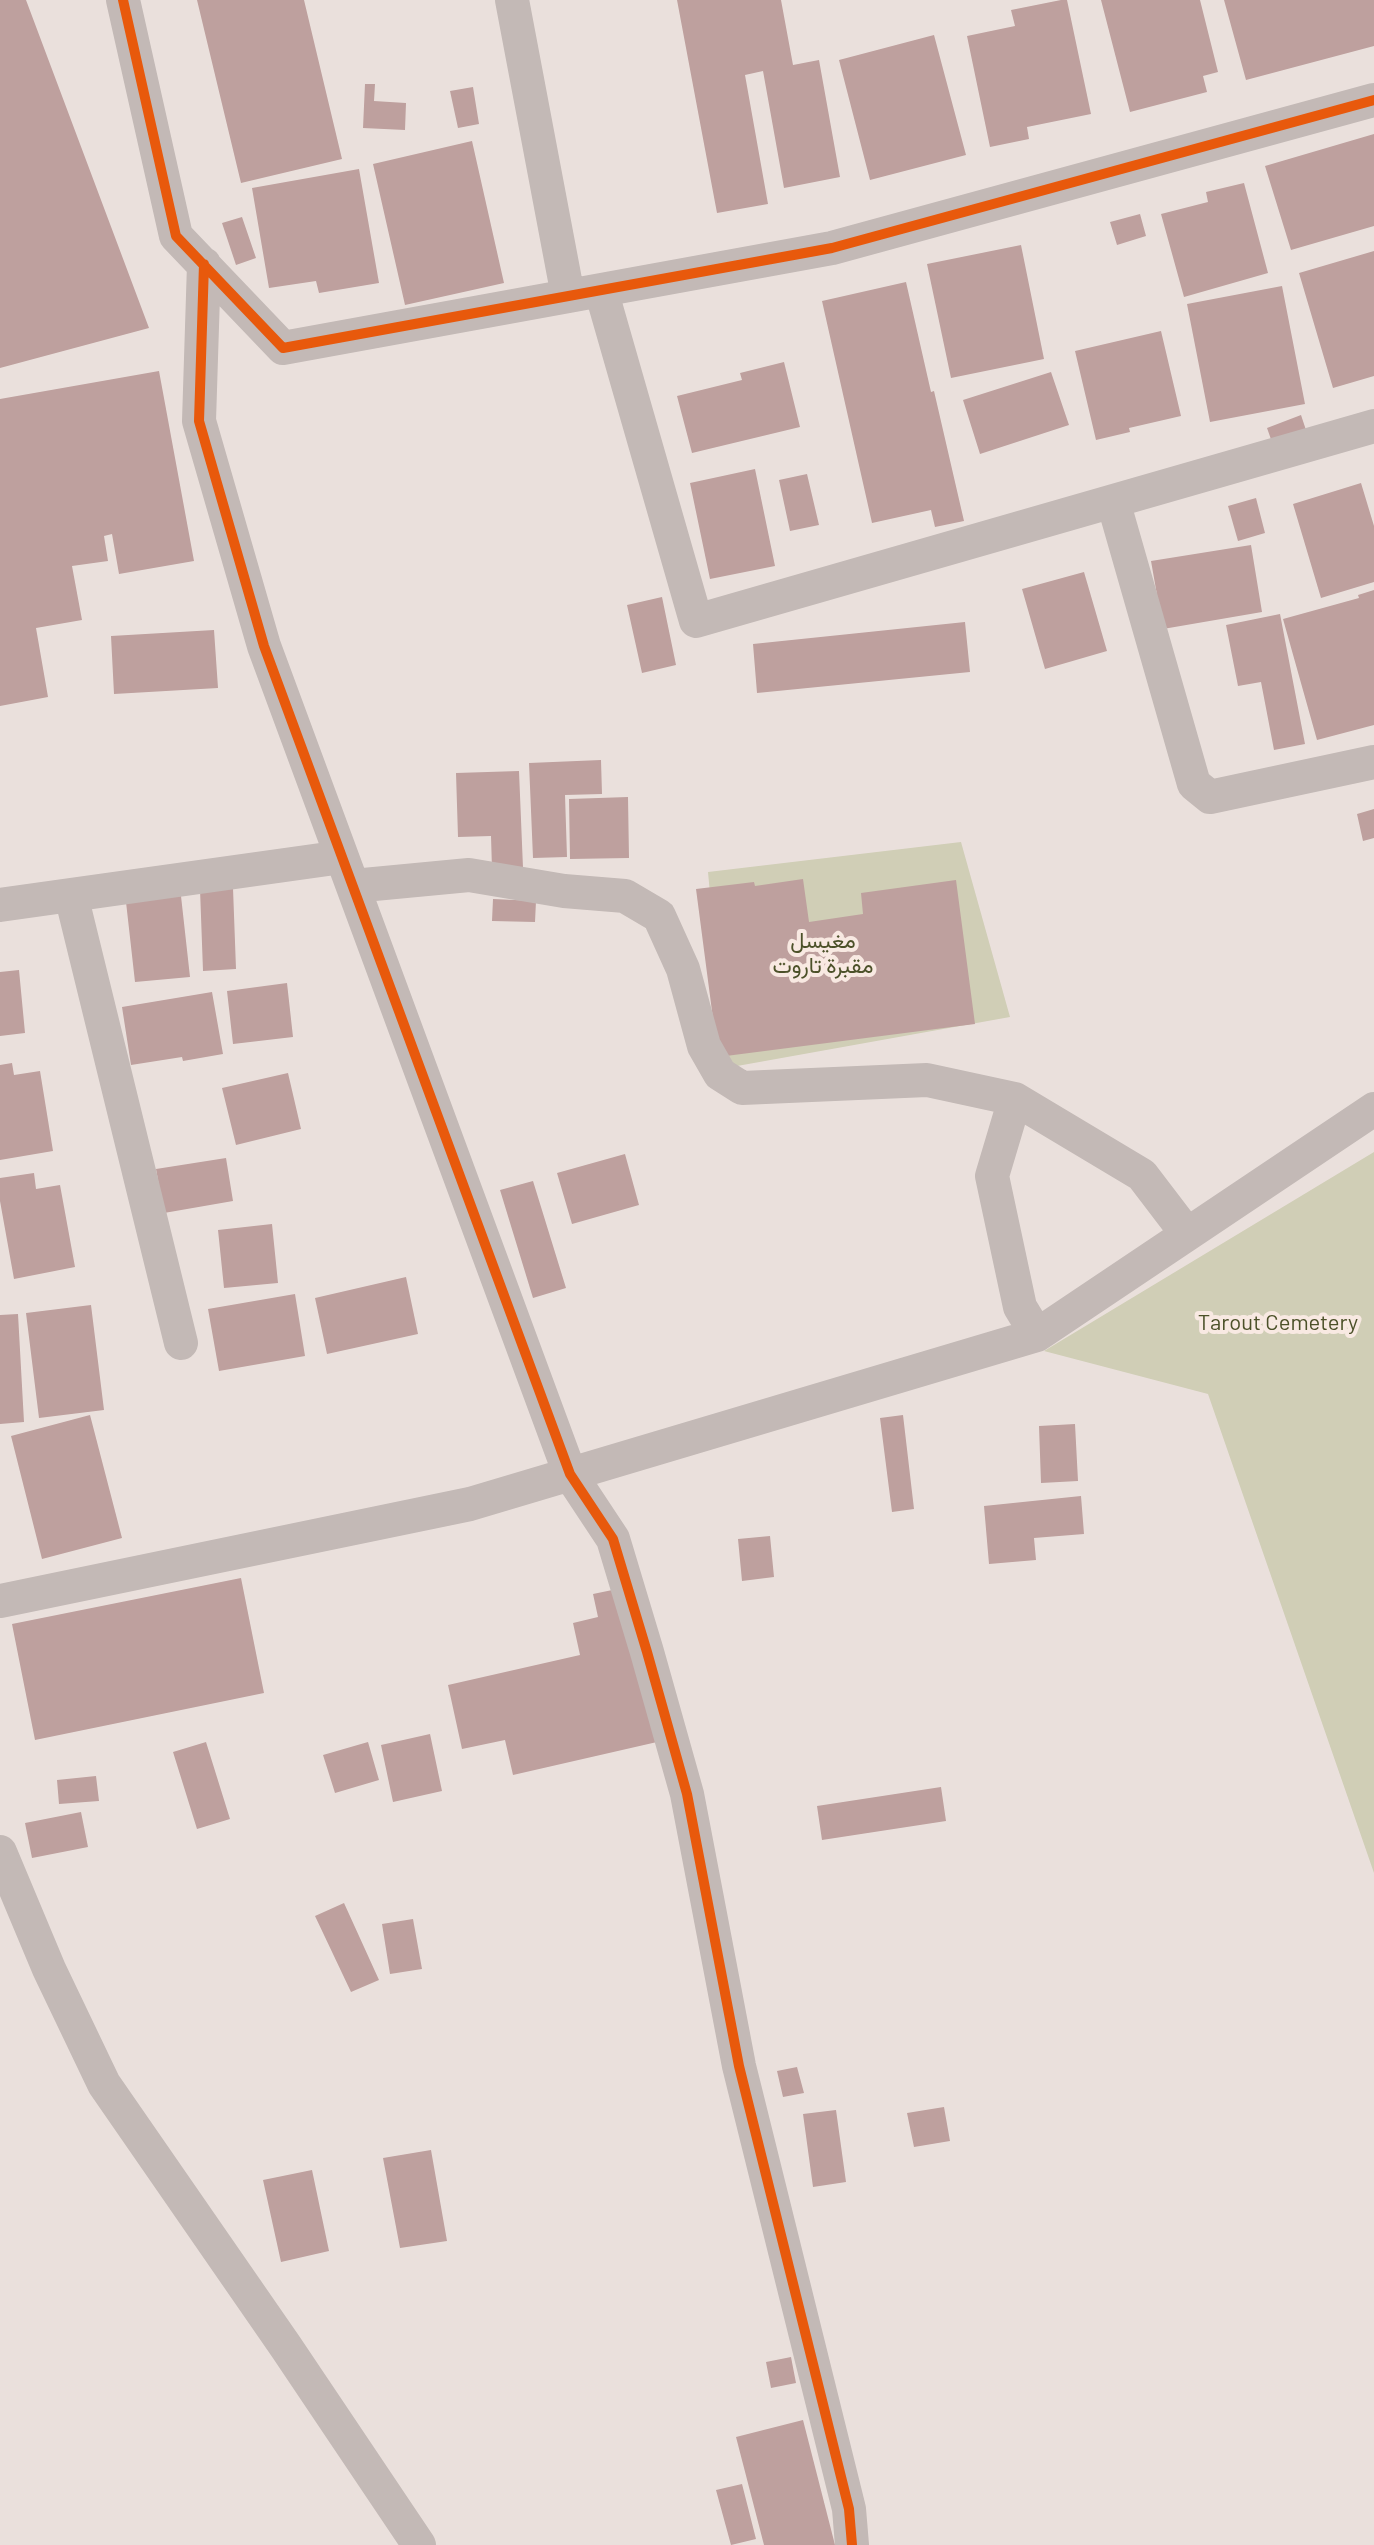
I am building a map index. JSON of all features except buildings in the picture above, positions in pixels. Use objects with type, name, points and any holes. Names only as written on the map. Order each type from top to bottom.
[{"type":"street","points":[[123,0],[176,236],[283,348],[832,248],[1374,100]]},
{"type":"street","points":[[512,0],[584,293],[696,621],[1374,426]]},
{"type":"street","points":[[204,264],[199,421],[264,646],[570,1474],[613,1539],[687,1794],[739,2066],[849,2509],[852,2545]]},
{"type":"street","points":[[1113,501],[1194,784],[1210,797],[1374,762]]},
{"type":"street","points":[[0,905],[71,895],[348,872],[469,875],[564,891],[625,896],[659,916],[683,969],[704,1046],[720,1074],[742,1088],[927,1080],[1015,1099],[1142,1175],[1187,1234]]},
{"type":"street","points":[[71,895],[181,1343]]},
{"type":"street","points":[[1015,1099],[992,1176],[1020,1307],[1037,1335]]},
{"type":"street","points":[[0,1601],[470,1504],[1037,1335],[1374,1109]]},
{"type":"street","points":[[0,1852],[49,1969],[104,2084],[245,2286],[419,2545]]},
{"type":"green space","name":"مغيسل مقبرة تاروت","points":[[961,842],[1010,1017],[726,1068],[708,872]]},
{"type":"green space","name":"Tarout Cemetery","points":[[1374,1152],[1374,1873],[1208,1394],[1044,1351]]},
{"type":"cycle path","points":[[123,0],[176,236],[283,348],[832,248],[1374,100]]},
{"type":"cycle path","points":[[204,264],[199,421],[264,646],[570,1474],[613,1539],[687,1794],[739,2066],[849,2509],[852,2545]]}]
